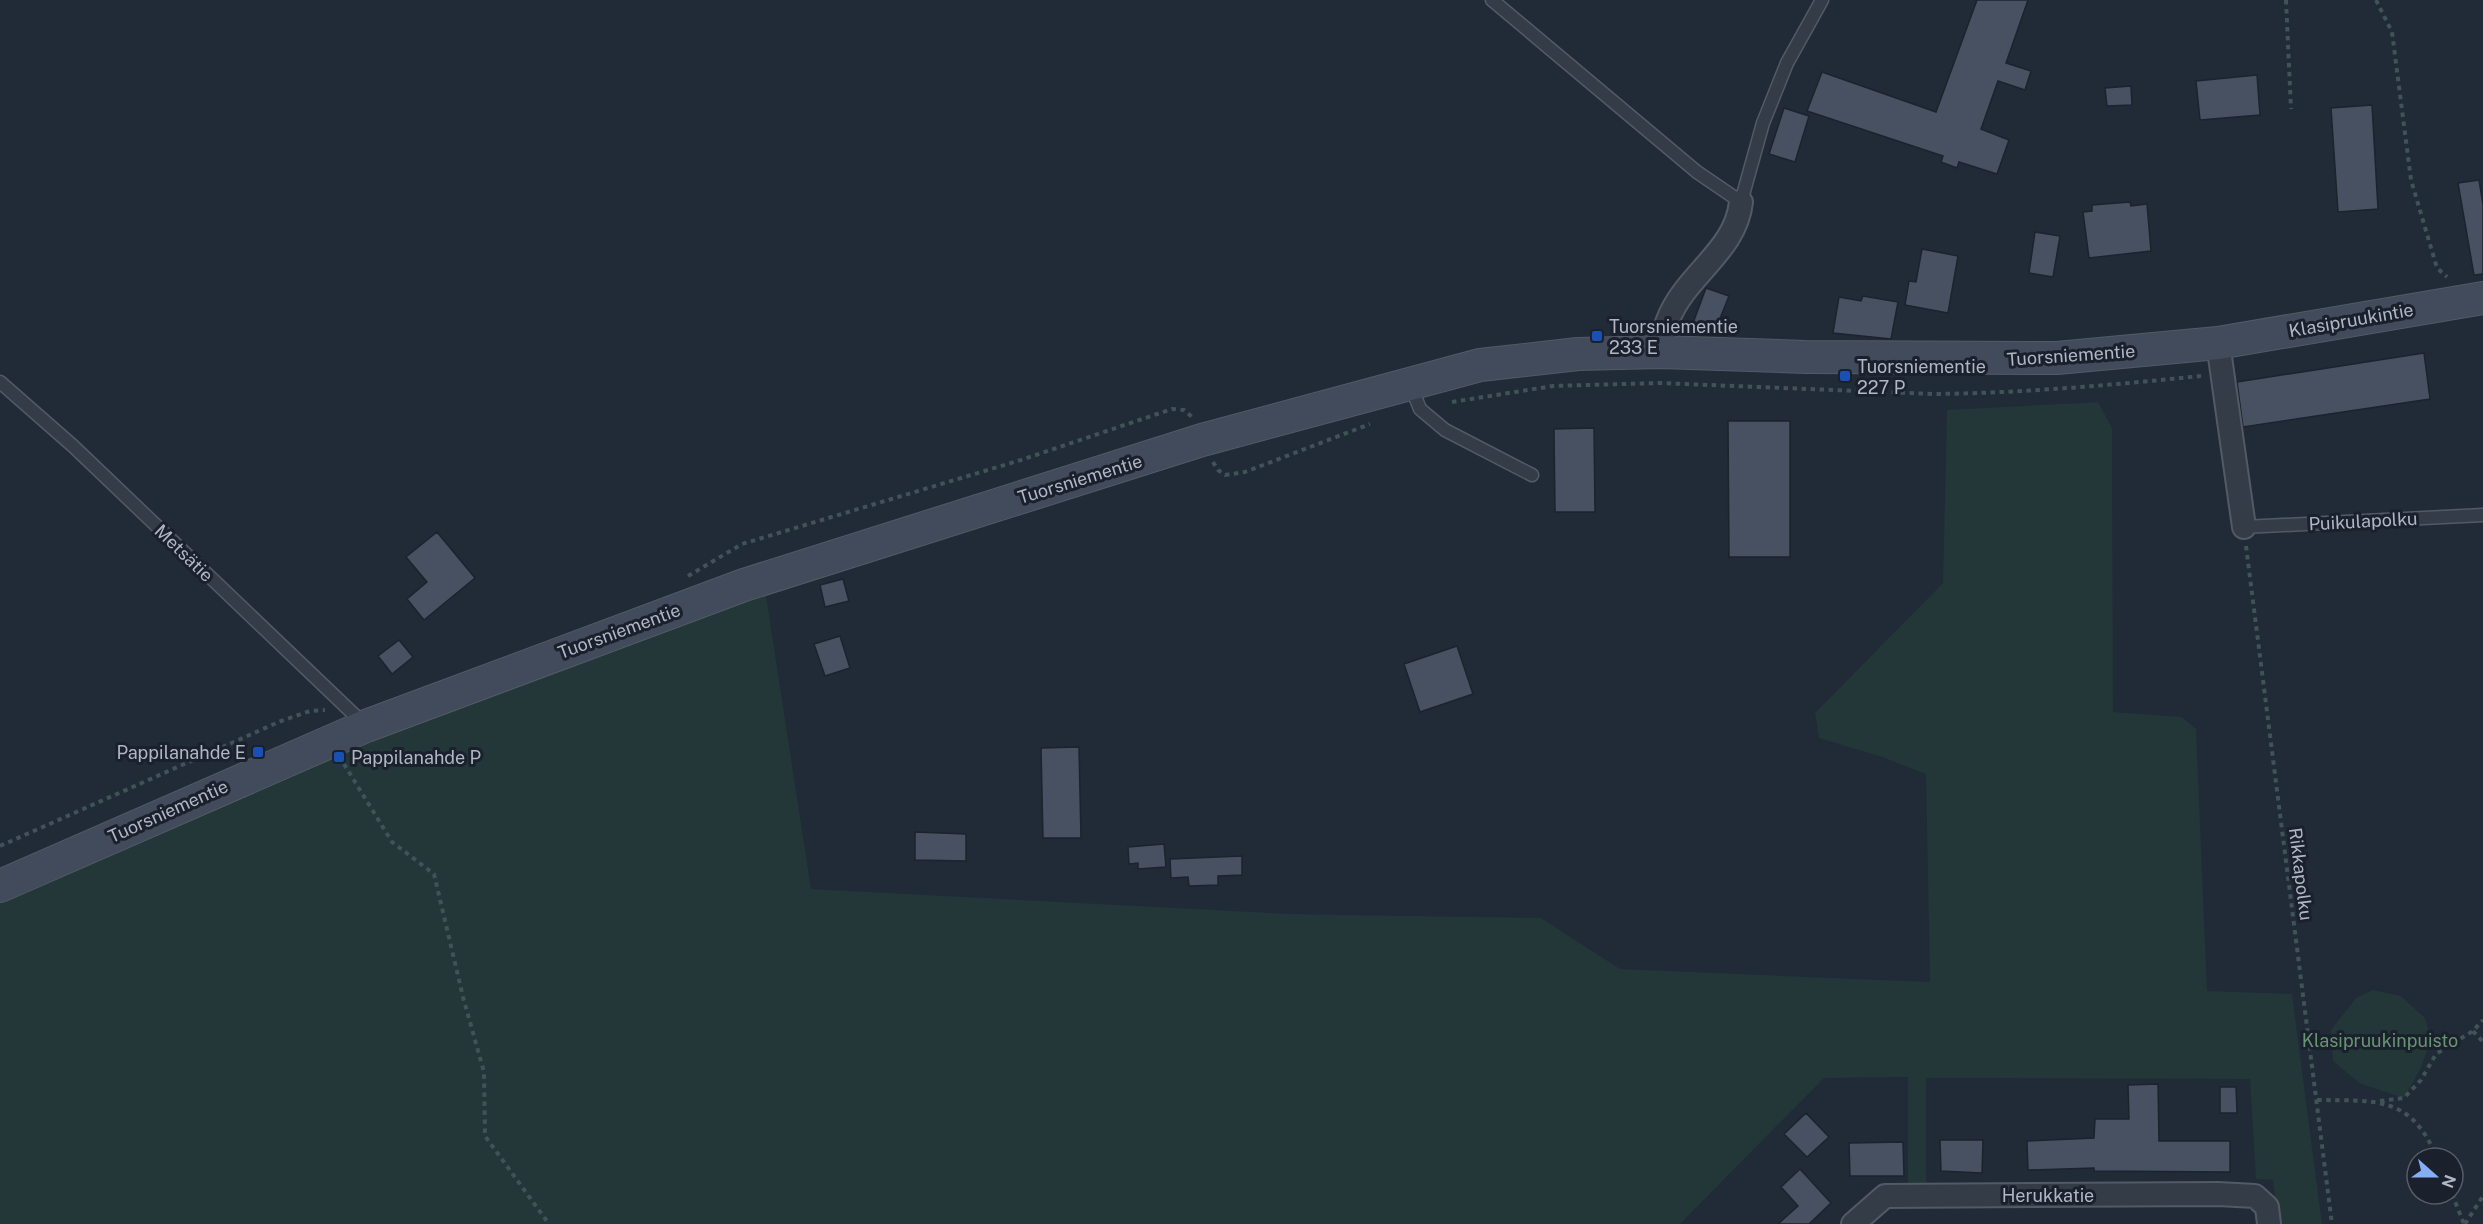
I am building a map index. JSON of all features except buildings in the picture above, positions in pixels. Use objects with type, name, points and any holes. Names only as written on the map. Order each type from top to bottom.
[{"type":"main road","name":"Klasipruukintie","points":[[2220,358],[2477,299]]},
{"type":"main road","name":"Tuorsniementie","points":[[0,886],[356,717],[744,585],[1202,440],[1415,396],[1480,365],[1539,357],[1661,352],[1994,360],[2220,358]]},
{"type":"street","points":[[1661,352],[1668,320],[1688,287],[1733,234],[1741,202]]},
{"type":"street","points":[[2220,358],[2244,527]]},
{"type":"street","name":"Herukkatie","points":[[1853,1224],[1885,1196],[2218,1194],[2254,1196],[2267,1207],[2269,1224]]},
{"type":"lane","points":[[1492,0],[1697,172],[1741,202],[1763,123],[1787,63],[1822,0]]},
{"type":"lane","name":"Metsätie","points":[[0,382],[73,447],[356,717]]},
{"type":"lane","points":[[1415,396],[1445,430],[1532,475]]},
{"type":"lane","name":"Puikulapolku","points":[[2244,527],[2483,515]]},
{"type":"path","points":[[2286,0],[2291,109]]},
{"type":"path","points":[[2376,0],[2392,32],[2411,180],[2437,268],[2477,299]]},
{"type":"path","points":[[1415,396],[1511,391],[1553,386],[1659,383],[1978,394],[2068,390],[2220,358]]},
{"type":"path","points":[[684,578],[742,544],[1021,460],[1173,408],[1184,410],[1194,419],[1218,470],[1225,475],[1245,472],[1377,422]]},
{"type":"path","name":"Rikkapolku","points":[[2244,527],[2332,1224]]},
{"type":"path","points":[[0,846],[281,721],[310,711],[356,717]]},
{"type":"path","points":[[339,757],[392,842],[434,874],[463,998],[484,1072],[485,1136],[549,1224]]},
{"type":"path","points":[[2317,1100],[2380,1101],[2404,1098],[2421,1080],[2436,1054],[2473,1031],[2483,1020]]},
{"type":"path","points":[[2473,1031],[2483,1042]]},
{"type":"path","points":[[2380,1101],[2416,1120],[2430,1146]]},
{"type":"path","points":[[2457,1206],[2464,1224],[2483,1196]]},
{"type":"green space","points":[[2098,402],[2112,428],[2113,712],[2182,717],[2196,729],[2207,991],[2292,994],[2322,1224],[2278,1224],[2273,1180],[2256,1179],[2250,1079],[1926,1078],[1926,1184],[1908,1184],[1908,1077],[1824,1078],[1680,1224],[0,1224],[0,898],[251,788],[441,710],[570,661],[766,595],[811,889],[1290,914],[1541,918],[1620,969],[1930,982],[1926,774],[1882,757],[1819,738],[1815,713],[1943,583],[1947,410]]},
{"type":"green space","name":"Klasipruukinpuisto","points":[[2373,990],[2401,996],[2425,1018],[2431,1039],[2421,1068],[2404,1098],[2359,1083],[2333,1061],[2331,1030],[2356,998]]},
{"type":"place","name":"Tuorsniementie 233 E","points":[[1597,336]]},
{"type":"place","name":"Tuorsniementie 227 P","points":[[1845,376]]},
{"type":"place","name":"Pappilanahde E","points":[[258,752]]},
{"type":"place","name":"Pappilanahde P","points":[[339,757]]}]
